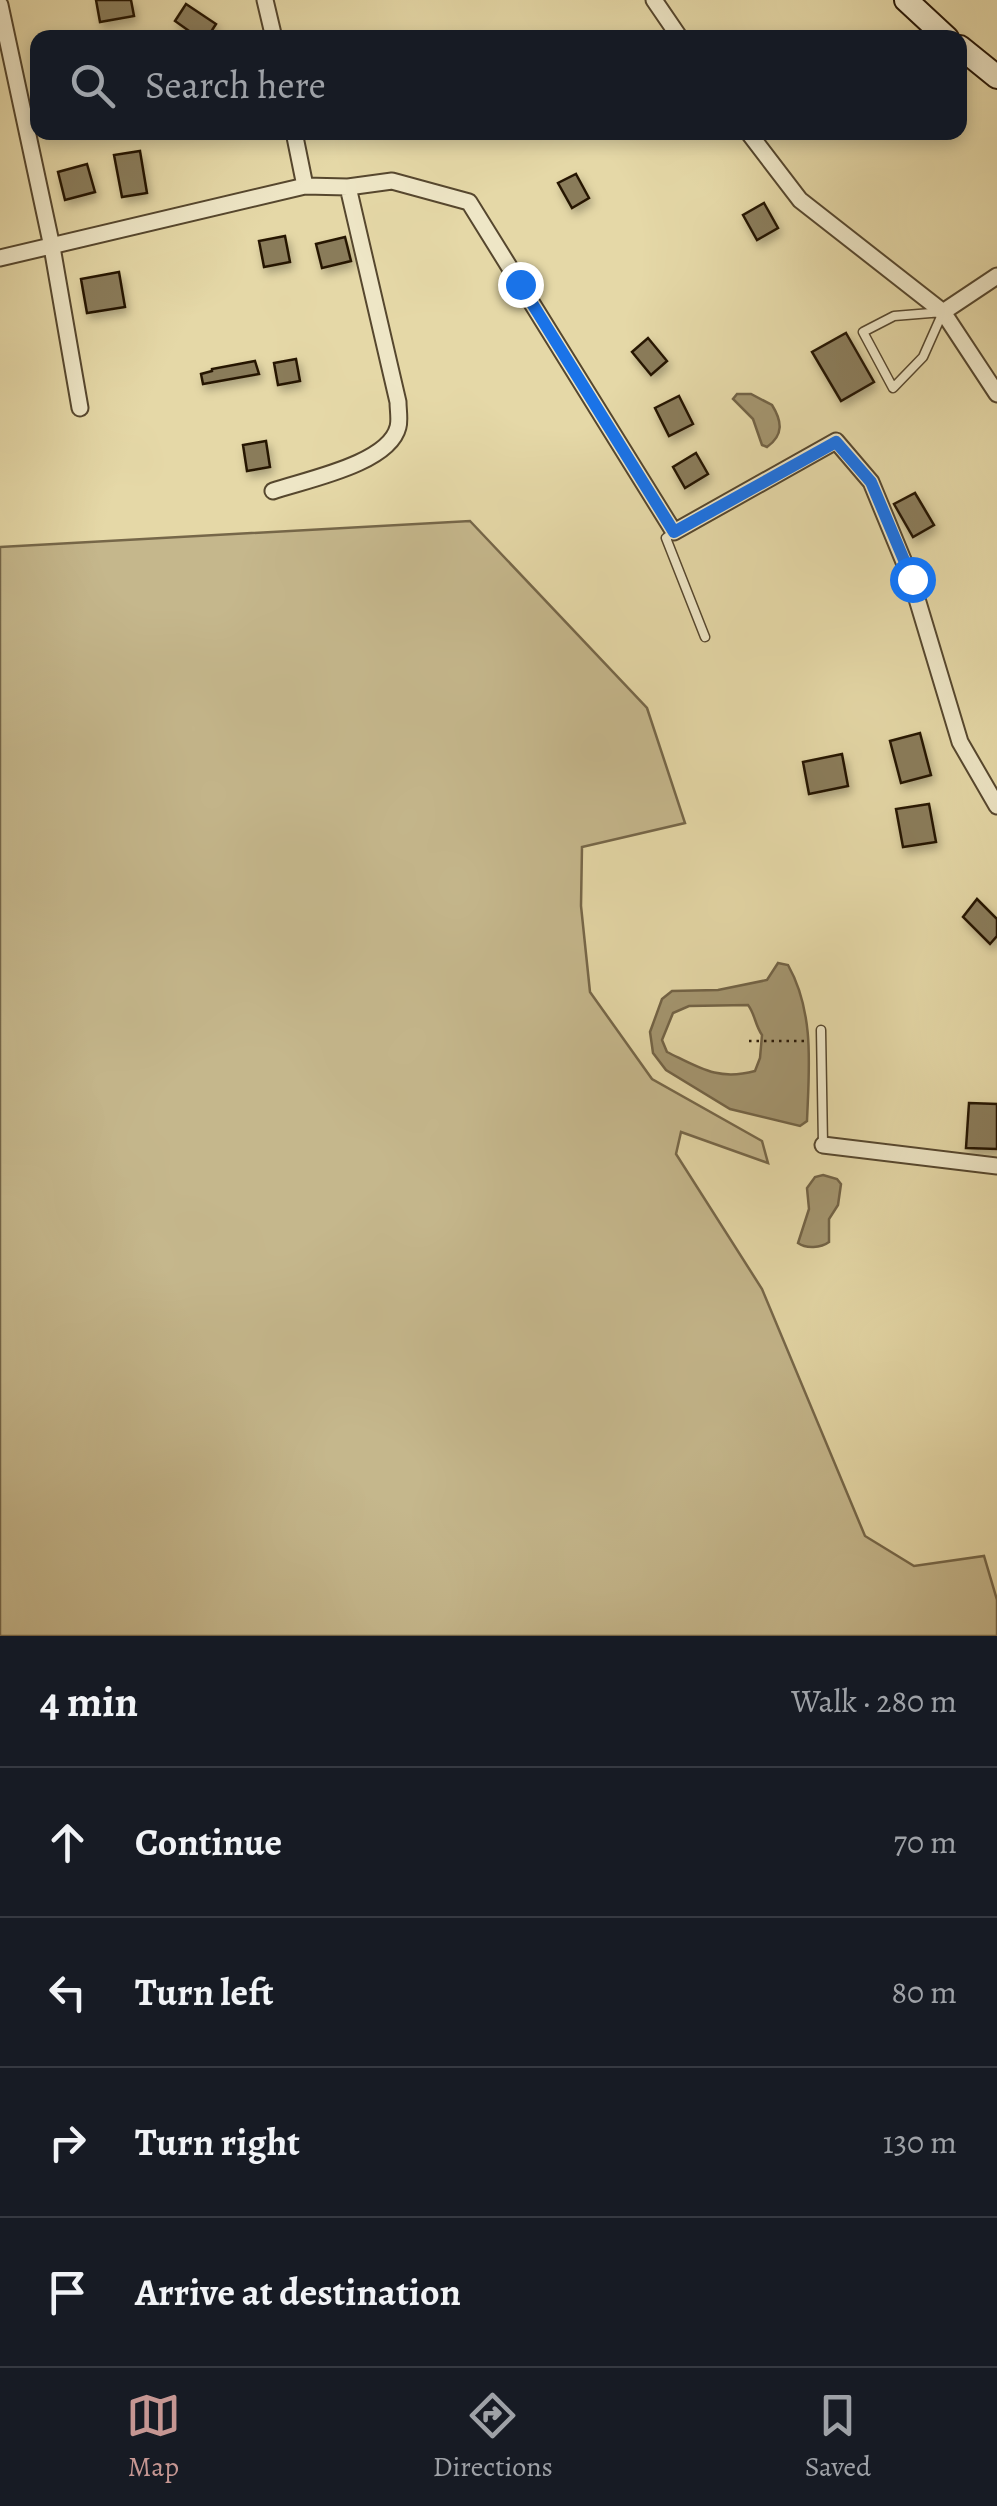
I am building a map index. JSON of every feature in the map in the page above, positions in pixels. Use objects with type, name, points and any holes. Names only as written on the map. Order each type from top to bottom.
[{"type":"main road","points":[[906,0],[938,30]]},
{"type":"main road","points":[[967,53],[997,77]]},
{"type":"street","points":[[266,0],[272,30]]},
{"type":"street","points":[[654,0],[675,30]]},
{"type":"street","points":[[0,5],[52,248],[80,408]]},
{"type":"street","points":[[296,140],[305,186]]},
{"type":"street","points":[[754,140],[800,200],[943,312],[997,394]]},
{"type":"street","points":[[0,258],[305,186],[348,187],[392,181],[469,202],[674,532],[836,442],[871,482],[912,579],[960,742],[997,806]]},
{"type":"street","points":[[273,491],[362,461],[388,446],[398,428],[398,402],[348,187]]},
{"type":"street","points":[[943,312],[997,276]]},
{"type":"street","points":[[824,1145],[997,1166]]},
{"type":"lane","points":[[943,312],[923,357],[893,388],[863,332],[894,316],[943,312]]},
{"type":"lane","points":[[674,532],[666,538],[705,636]]},
{"type":"lane","points":[[821,1030],[824,1145]]},
{"type":"path","points":[[749,1041],[821,1042]]},
{"type":"shaded area","points":[[737,394],[751,394],[772,405],[779,433],[767,447],[762,445],[753,419],[733,399]]},
{"type":"shaded area","points":[[470,521],[647,708],[685,823],[582,847],[581,906],[590,992],[652,1079],[762,1141],[768,1163],[681,1132],[676,1154],[762,1289],[865,1536],[914,1566],[984,1556],[997,1600],[997,1636],[0,1636],[0,547]]},
{"type":"shaded area","points":[[778,963],[788,965],[803,1002],[809,1081],[807,1121],[800,1126],[730,1109],[666,1070],[653,1053],[650,1032],[662,999],[672,991],[718,990],[767,980]],"holes":[[[748,1005],[762,1035],[755,1071],[720,1074],[667,1052],[662,1040],[673,1013],[689,1006]]]},
{"type":"shaded area","points":[[823,1175],[841,1184],[838,1205],[829,1219],[829,1242],[818,1247],[805,1246],[798,1243],[809,1209],[807,1188],[815,1177]]},
{"type":"building","points":[[96,0],[131,0],[134,16],[100,22]]},
{"type":"building","points":[[186,4],[216,24],[212,30],[188,30],[175,21]]},
{"type":"building","points":[[140,151],[147,193],[122,197],[114,155]]},
{"type":"building","points":[[87,164],[95,192],[65,200],[58,172]]},
{"type":"building","points":[[576,174],[589,198],[572,208],[558,183]]},
{"type":"building","points":[[764,203],[778,228],[757,240],[743,215]]},
{"type":"building","points":[[285,236],[290,262],[264,267],[259,241]]},
{"type":"building","points":[[345,237],[351,261],[322,268],[316,244]]},
{"type":"building","points":[[119,272],[125,307],[87,313],[81,279]]},
{"type":"building","points":[[846,333],[874,382],[841,401],[812,352]]},
{"type":"building","points":[[648,338],[667,361],[651,375],[632,352]]},
{"type":"building","points":[[296,359],[300,381],[278,385],[274,363]]},
{"type":"building","points":[[255,361],[259,374],[203,384],[201,374],[212,369]]},
{"type":"building","points":[[679,396],[693,424],[669,436],[655,408]]},
{"type":"building","points":[[266,441],[270,467],[247,471],[243,445]]},
{"type":"building","points":[[696,453],[708,474],[685,488],[673,467]]},
{"type":"building","points":[[915,493],[934,525],[913,537],[894,504]]},
{"type":"building","points":[[920,733],[931,775],[901,783],[890,741]]},
{"type":"building","points":[[842,754],[848,786],[809,794],[803,762]]},
{"type":"building","points":[[929,804],[936,842],[903,847],[896,809]]},
{"type":"building","points":[[977,899],[997,919],[997,936],[990,944],[963,917]]},
{"type":"building","points":[[969,1103],[997,1104],[997,1149],[966,1148]]},
{"type":"route","points":[[520,284],[674,532],[836,442],[871,482],[912,579]]}]
